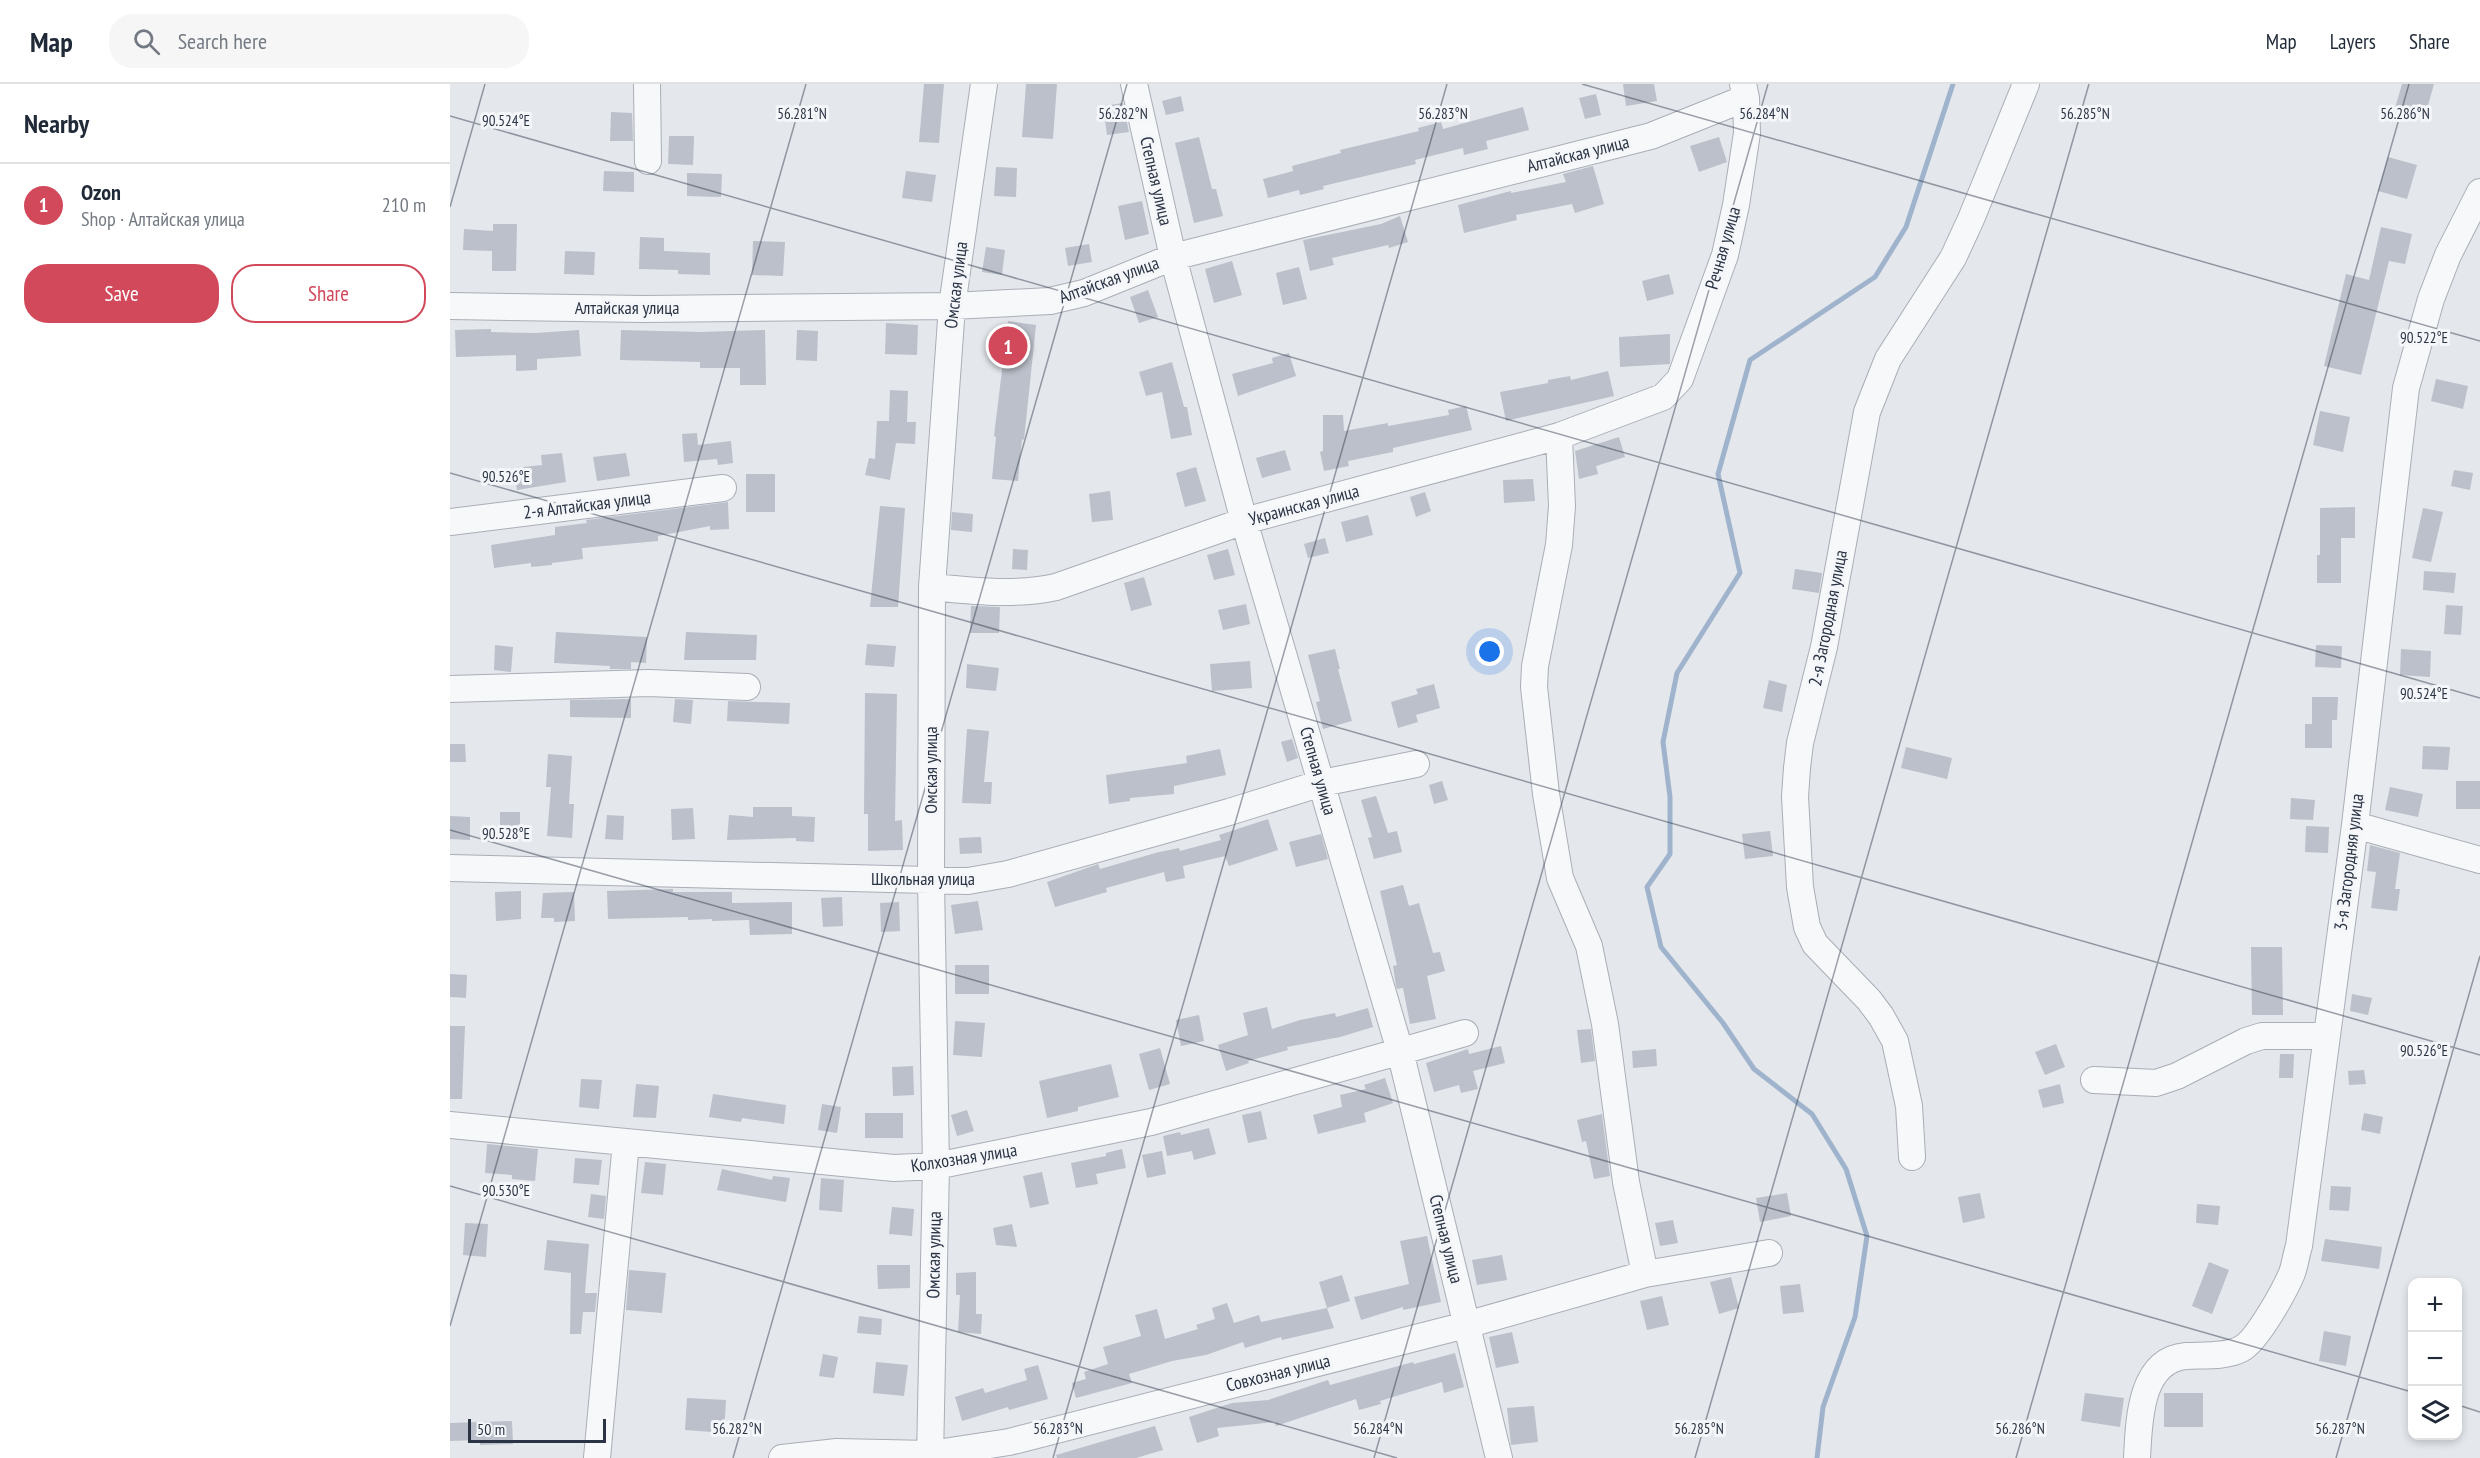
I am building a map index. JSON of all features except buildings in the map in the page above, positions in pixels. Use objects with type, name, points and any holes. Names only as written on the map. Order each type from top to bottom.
[{"type":"street","points":[[647,84],[648,161]]},
{"type":"street","name":"Омская улица","points":[[930,1456],[936,1166],[931,881],[932,587],[952,306],[984,84]]},
{"type":"street","name":"Степная улица","points":[[1134,84],[1173,257],[1244,521],[1400,1051],[1499,1458]]},
{"type":"street","name":"2-я Загородная улица","points":[[1912,1156],[1909,1106],[1895,1041],[1869,1000],[1815,944],[1807,927],[1800,887],[1795,797],[1797,768],[1800,743],[1824,647],[1867,412],[1888,359],[1953,258],[2026,84]]},
{"type":"street","name":"Алтайская улица","points":[[450,306],[644,309],[952,306],[1066,299],[1173,257],[1651,136],[1744,91]]},
{"type":"street","name":"Речная улица","points":[[1671,391],[1680,379],[1725,255],[1736,205],[1747,134],[1744,91]]},
{"type":"street","name":"3-я Загородняя улица","points":[[2137,1458],[2143,1399],[2155,1374],[2166,1363],[2178,1357],[2232,1353],[2242,1349],[2251,1342],[2283,1293],[2292,1272],[2299,1246],[2355,825],[2406,388],[2414,352],[2439,277],[2480,192]]},
{"type":"street","name":"Украинская улица","points":[[932,587],[1005,593],[1056,587],[1244,521],[1559,436],[1663,397],[1671,391]]},
{"type":"street","points":[[1559,436],[1561,529],[1536,656],[1534,687],[1546,794],[1560,878],[1589,945],[1605,1024],[1626,1182],[1645,1274]]},
{"type":"street","name":"2-я Алтайская улица","points":[[450,522],[723,488]]},
{"type":"street","points":[[450,689],[649,683],[747,687]]},
{"type":"street","name":"Школьная улица","points":[[450,868],[968,881],[1008,874],[1229,812],[1322,783],[1416,764]]},
{"type":"street","points":[[2355,825],[2480,860]]},
{"type":"street","name":"Колхозная улица","points":[[450,1125],[894,1168],[936,1166],[1151,1122],[1466,1033]]},
{"type":"street","points":[[2094,1080],[2156,1083],[2177,1076],[2246,1041],[2262,1036],[2326,1036]]},
{"type":"street","points":[[597,1458],[626,1142]]},
{"type":"street","name":"Совхозная улица","points":[[782,1458],[837,1452],[930,1456],[1009,1442],[1466,1325],[1645,1274],[1769,1253]]},
{"type":"waterway","points":[[1817,1458],[1823,1407],[1855,1317],[1867,1236],[1846,1169],[1812,1114],[1754,1069],[1723,1023],[1661,947],[1647,887],[1670,854],[1670,797],[1663,742],[1677,673],[1740,573],[1718,474],[1750,360],[1875,277],[1906,227],[1953,84]]},
{"type":"place","name":"Ozon","points":[[1008,346]]}]
